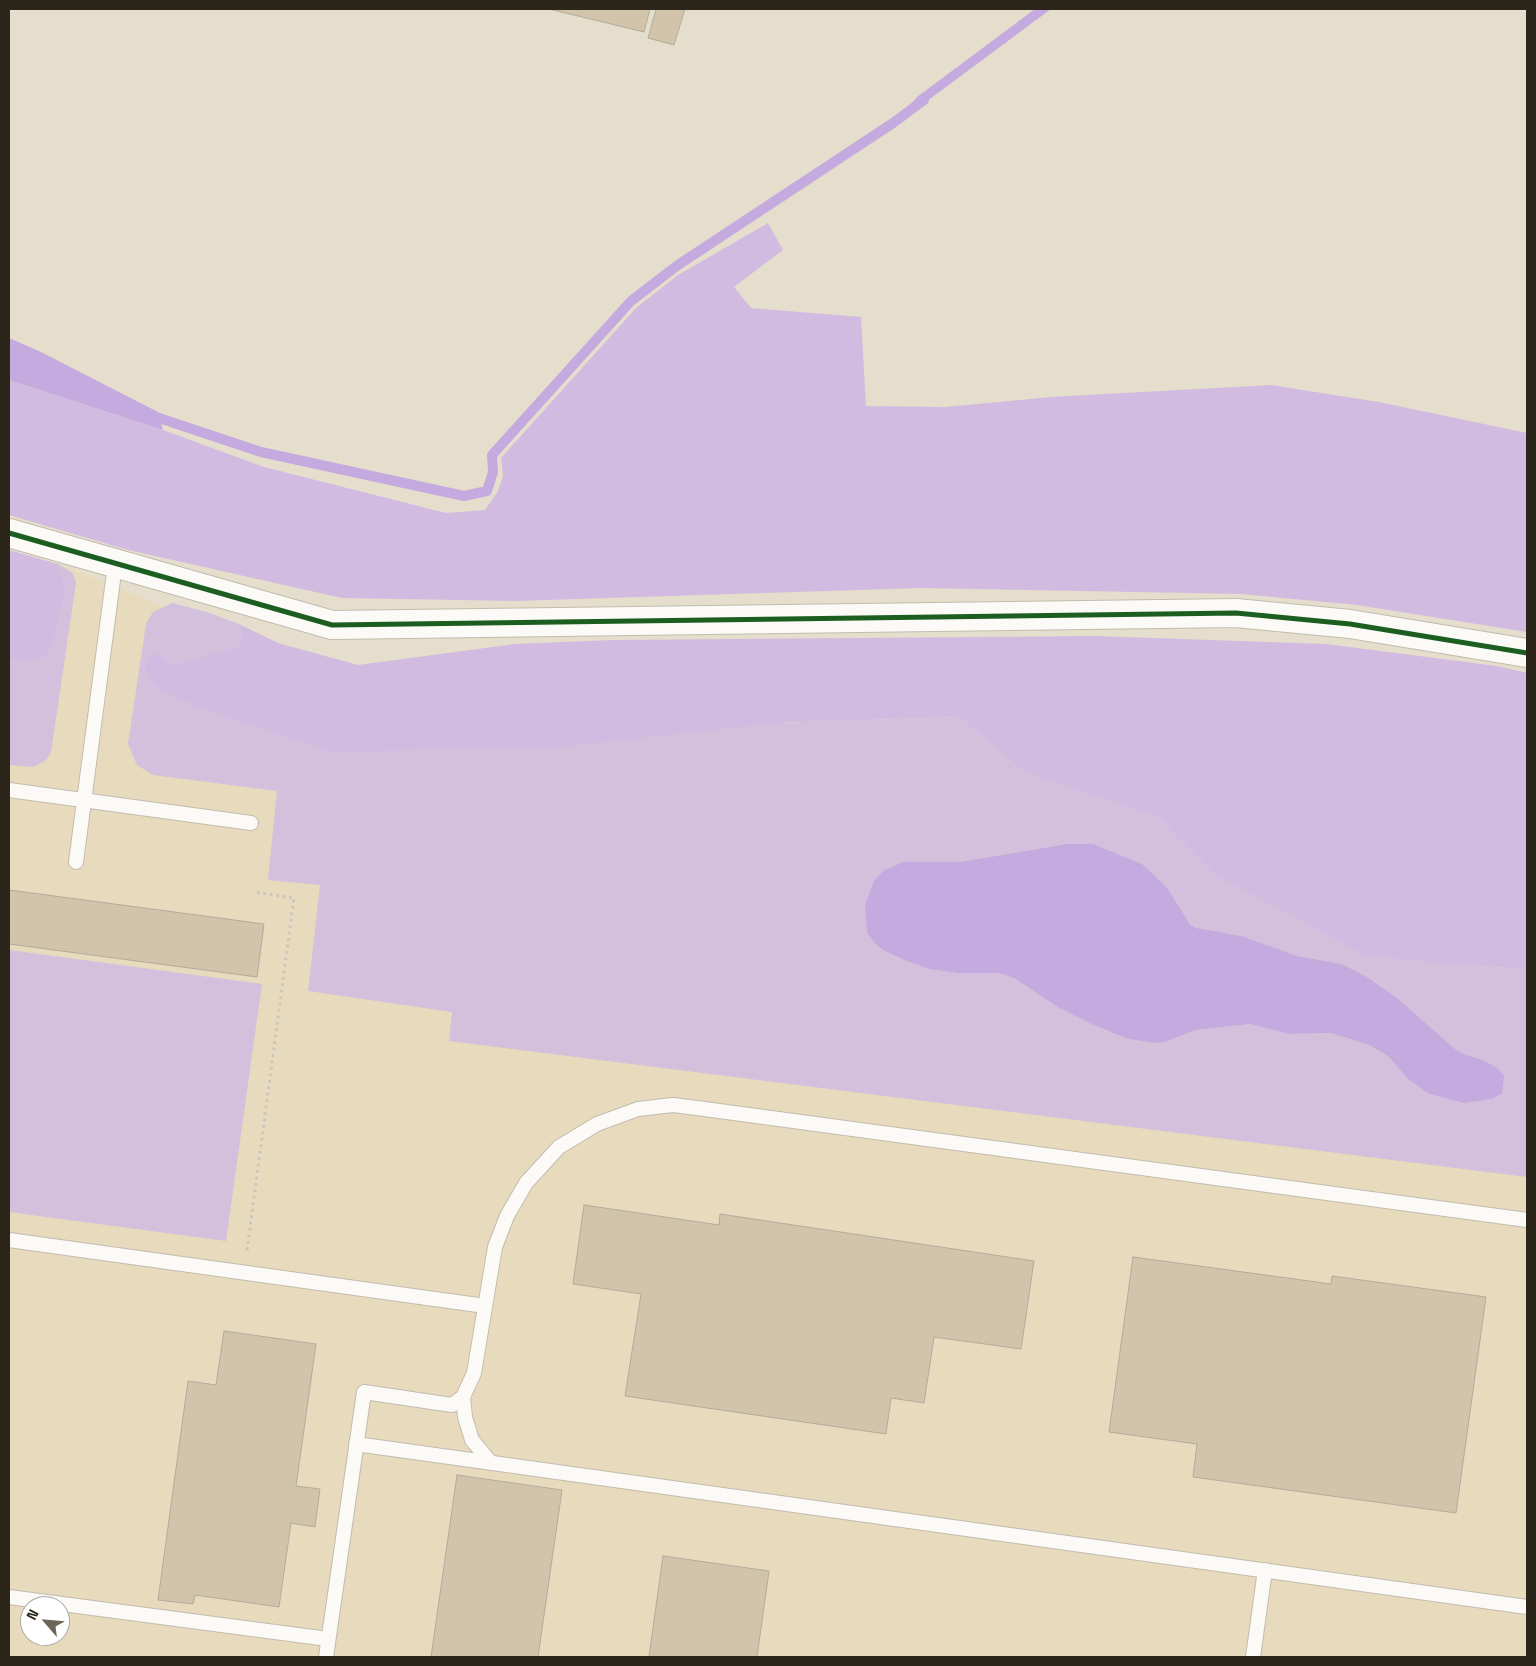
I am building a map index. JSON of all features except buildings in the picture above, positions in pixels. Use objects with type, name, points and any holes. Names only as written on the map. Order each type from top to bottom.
[{"type":"street","points":[[9,533],[332,625],[1236,613],[1350,624],[1527,653]]},
{"type":"lane","points":[[76,862],[115,564]]},
{"type":"lane","points":[[9,790],[250,823]]},
{"type":"lane","points":[[491,1463],[472,1440],[465,1417],[463,1397],[474,1373],[495,1247],[507,1216],[526,1183],[559,1146],[597,1124],[638,1109],[672,1105],[1527,1220]]},
{"type":"lane","points":[[9,1240],[485,1306]]},
{"type":"lane","points":[[326,1657],[364,1392],[452,1404],[463,1397]]},
{"type":"lane","points":[[356,1444],[1527,1607]]},
{"type":"lane","points":[[1253,1657],[1265,1570]]},
{"type":"lane","points":[[9,1597],[328,1639]]},
{"type":"path","points":[[244,1272],[294,898],[253,892]]},
{"type":"shaded area","points":[[1035,9],[1051,9],[915,110],[910,105],[917,97]]},
{"type":"shaded area","points":[[768,223],[783,250],[734,287],[751,308],[861,317],[866,406],[945,407],[1051,397],[1271,385],[1379,402],[1527,433],[1527,632],[1357,605],[1241,594],[921,588],[515,601],[342,598],[128,550],[9,515],[9,380],[163,430],[264,467],[446,513],[485,510],[498,491],[503,476],[501,458],[636,308],[678,275]]},
{"type":"shaded area","points":[[9,338],[41,352],[158,412],[163,430],[9,380]]},
{"type":"shaded area","points":[[9,550],[58,564],[65,587],[55,634],[47,656],[23,662],[9,658]]},
{"type":"shaded area","points":[[58,564],[348,681],[1527,880],[1527,1657],[9,1657],[9,746],[34,741]]},
{"type":"shaded area","points":[[58,564],[73,573],[76,583],[51,752],[46,760],[34,767],[9,765],[9,658],[23,662],[65,587]]},
{"type":"shaded area","points":[[172,603],[207,612],[239,624],[242,635],[238,645],[230,649],[172,664],[158,652],[145,664],[775,723],[959,717],[1023,772],[1160,819],[1214,874],[1457,965],[1527,969],[1527,1177],[449,1041],[452,1012],[308,991],[320,885],[268,880],[277,791],[153,775],[137,765],[128,744],[146,624],[153,612]],"holes":[[[1066,844],[1093,844],[1196,928],[1297,956],[1342,964],[1367,977],[1397,998],[1455,1049],[1483,1060],[1408,1079],[1388,1056],[1369,1045],[1331,1033],[1290,1034],[1250,1024],[1196,1030],[1165,1042],[1155,1043],[1128,1039],[1059,1008],[1014,978],[998,973],[957,973],[929,969],[883,950],[903,862],[960,862]]]},
{"type":"shaded area","points":[[239,624],[278,643],[358,665],[515,644],[611,640],[1096,636],[1326,644],[1497,666],[1527,673],[1527,969],[1457,965],[1365,955],[1214,874],[1160,819],[1023,772],[959,717],[775,723],[568,746],[332,752],[216,714],[161,691],[147,676],[145,664],[150,654],[158,652],[172,664],[230,649],[238,645],[242,635]]},
{"type":"shaded area","points":[[1066,844],[1093,844],[1142,864],[1167,888],[1189,923],[1196,928],[1241,936],[1297,956],[1342,964],[1367,977],[1397,998],[1455,1049],[1483,1060],[1497,1068],[1504,1076],[1502,1093],[1492,1099],[1464,1103],[1430,1094],[1408,1079],[1388,1056],[1369,1045],[1331,1033],[1289,1034],[1250,1024],[1196,1030],[1165,1042],[1155,1043],[1128,1039],[1059,1008],[1014,978],[998,973],[957,973],[929,969],[883,950],[867,932],[865,905],[874,881],[883,871],[903,862],[960,862]]},
{"type":"shaded area","points":[[9,950],[262,984],[226,1241],[9,1212]]},
{"type":"waterway","points":[[147,414],[261,452],[464,496],[487,491],[493,472],[492,455],[631,301],[678,265],[893,123],[924,100]]},
{"type":"cycle path","points":[[9,533],[332,625],[1236,613],[1350,624],[1527,653]]}]
